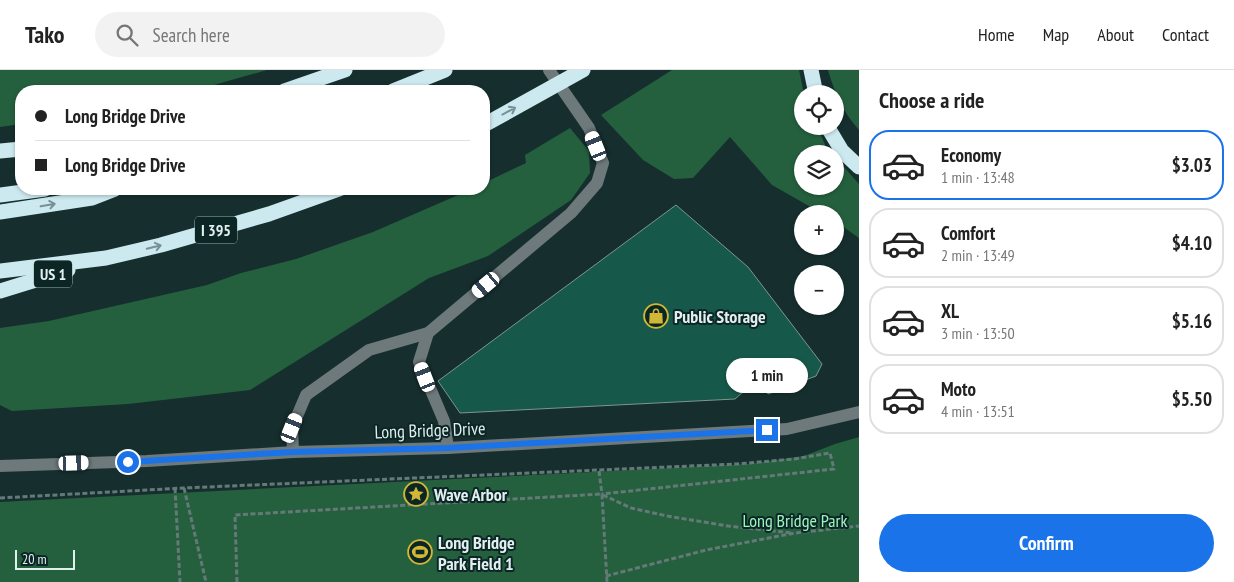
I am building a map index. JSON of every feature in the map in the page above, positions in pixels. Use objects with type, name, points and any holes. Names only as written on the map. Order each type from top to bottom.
[{"type":"highway","points":[[301,85],[345,70]]},
{"type":"highway","points":[[408,85],[445,70]]},
{"type":"highway","points":[[490,122],[582,70]]},
{"type":"highway","points":[[811,70],[814,85]]},
{"type":"highway","points":[[832,135],[842,151],[859,167]]},
{"type":"highway","points":[[0,151],[15,150]]},
{"type":"highway","points":[[0,195],[15,193]]},
{"type":"highway","points":[[0,212],[92,198],[100,195]]},
{"type":"highway","name":"I 395","points":[[0,271],[106,258],[217,230],[321,195]]},
{"type":"highway","name":"US 1","points":[[0,291],[106,258]]},
{"type":"street","points":[[293,452],[292,428],[306,395],[369,350],[428,333],[571,213],[597,183],[603,163],[589,128],[549,70]]},
{"type":"street","points":[[428,333],[419,362],[444,421],[448,448]]},
{"type":"street","name":"Long Bridge Drive","points":[[0,466],[147,461],[293,452],[448,448],[787,429],[859,412]]},
{"type":"path","points":[[0,498],[175,488],[737,464],[794,459],[830,453],[835,465],[834,469],[602,494],[235,514],[237,582]]},
{"type":"path","points":[[600,470],[607,582]]},
{"type":"path","points":[[175,488],[180,582]]},
{"type":"path","points":[[184,488],[206,582]]},
{"type":"path","points":[[602,494],[631,508],[667,516],[728,526],[795,533]]},
{"type":"path","points":[[606,576],[706,550],[795,533],[859,526]]},
{"type":"green space","points":[[0,70],[267,70],[214,85],[15,85],[15,125],[0,127]]},
{"type":"green space","points":[[672,70],[799,70],[802,85],[794,85],[794,135],[821,135],[825,145],[794,145],[794,195],[844,195],[844,167],[859,184],[859,238],[844,227],[844,205],[807,205],[772,185],[730,137],[693,178],[674,179],[643,160],[601,115]]},
{"type":"green space","points":[[828,70],[859,70],[859,130],[844,109],[844,85],[833,85]]},
{"type":"green space","points":[[570,128],[589,151],[590,173],[571,200],[488,256],[429,278],[250,390],[128,404],[12,411],[0,405],[0,328],[49,321],[207,285],[241,273],[296,259],[373,232],[458,195],[490,195],[490,180],[526,163],[525,155]]},
{"type":"green space","name":"Long Bridge Park","points":[[859,437],[859,582],[0,582],[0,502],[749,464],[804,456]]},
{"type":"building","name":"Public Storage","points":[[676,205],[748,267],[822,364],[816,376],[768,394],[759,378],[735,399],[460,413],[438,381]]},
{"type":"place","name":"Public Storage","points":[[656,316]]},
{"type":"place","name":"Wave Arbor","points":[[416,494]]},
{"type":"place","name":"Long Bridge Park Field 1","points":[[420,552]]},
{"type":"route","points":[[128,462],[293,452],[448,448],[767,430]]}]
